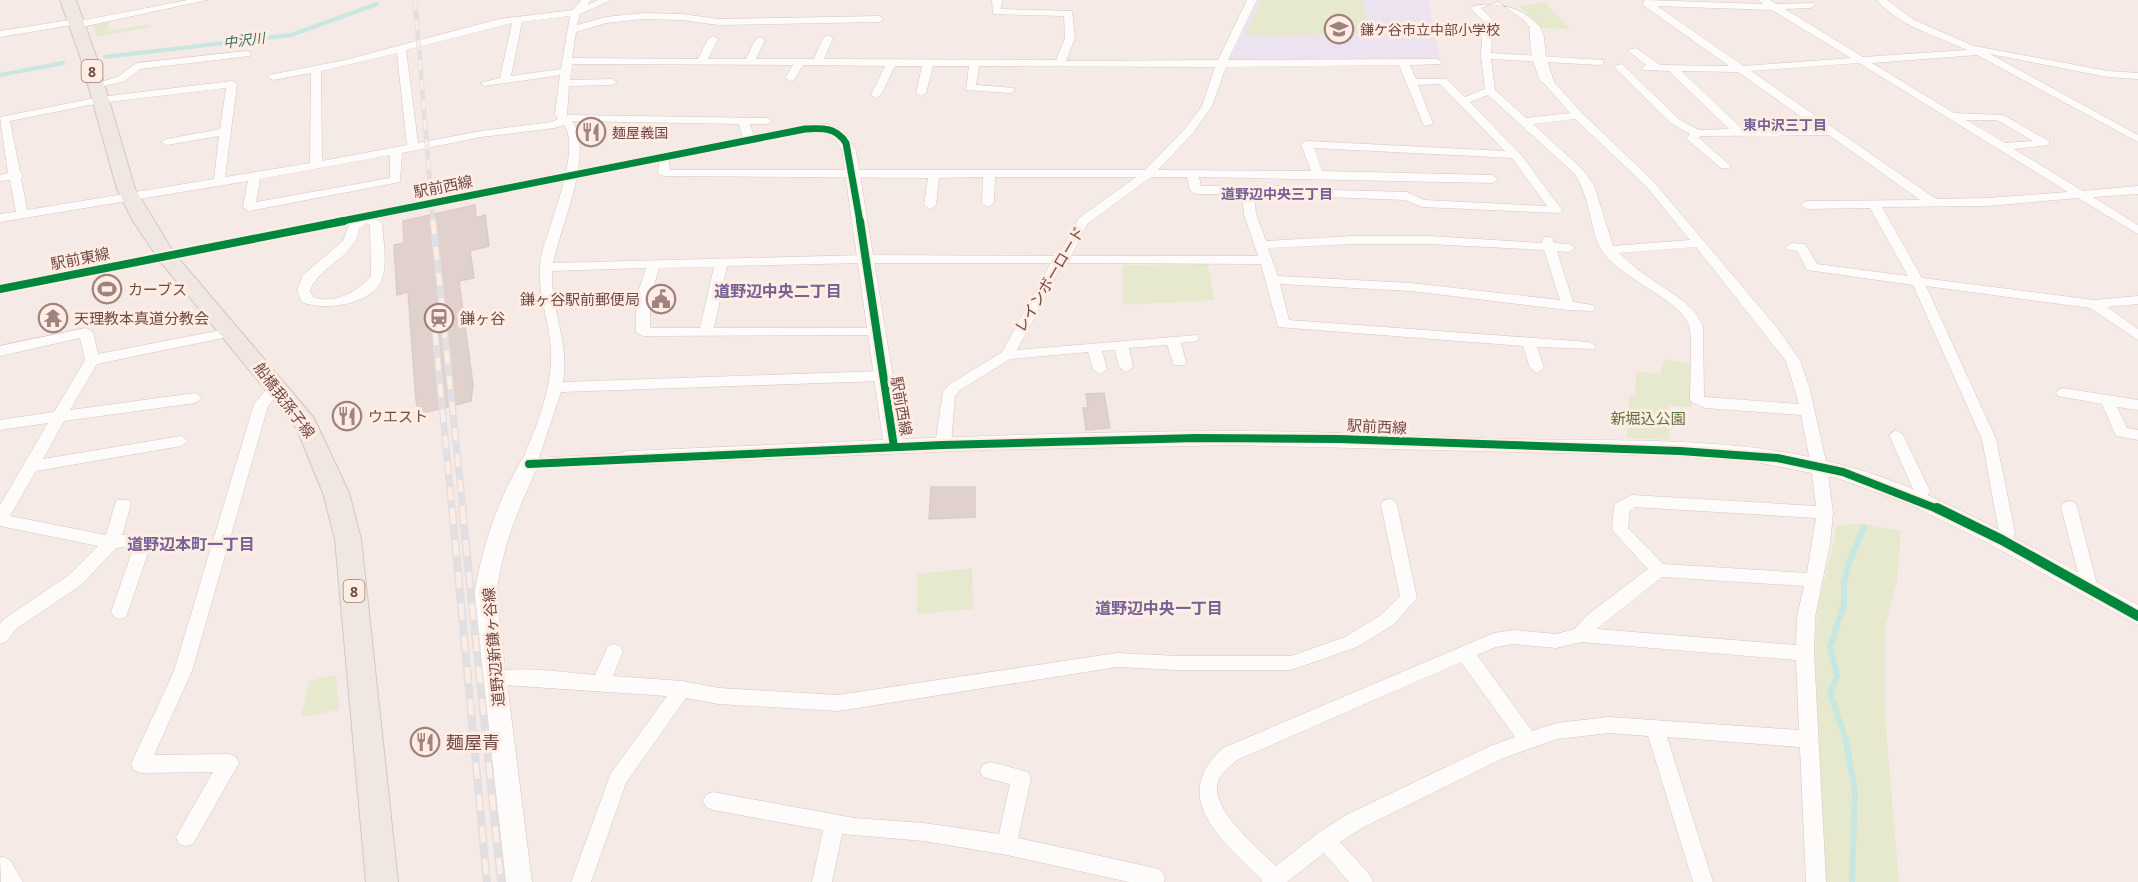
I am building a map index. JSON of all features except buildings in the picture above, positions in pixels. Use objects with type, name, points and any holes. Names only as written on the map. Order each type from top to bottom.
[{"type":"main road","name":"船橋我孫子線","points":[[68,0],[129,195],[167,257],[277,386],[312,434],[336,493],[348,539],[382,882]]},
{"type":"street","points":[[0,34],[76,24],[202,0]]},
{"type":"street","points":[[576,12],[586,0]]},
{"type":"street","points":[[273,77],[316,70],[518,20],[576,12],[606,0]]},
{"type":"street","points":[[997,0],[996,12],[1069,13],[1070,38],[1060,64]]},
{"type":"street","name":"レインボーロード","points":[[1007,355],[1049,277],[1056,265],[1062,261],[1083,221],[1147,174],[1178,144],[1207,106],[1222,62],[1252,0]]},
{"type":"street","points":[[1472,3],[1496,0]]},
{"type":"street","points":[[1501,0],[1527,18],[1535,28],[1538,36],[1539,58],[1547,81],[1578,115],[1650,184],[1773,332],[1792,360],[1802,386],[1819,466],[1825,513],[1822,544],[1812,580],[1806,616],[1805,653],[1816,882]]},
{"type":"street","points":[[1763,0],[2138,230]]},
{"type":"street","points":[[1882,0],[1890,8],[1913,22],[1973,50],[2136,136]]},
{"type":"street","points":[[1472,3],[1488,21],[1486,56],[1490,91],[1578,171],[1588,185],[1608,250],[1633,273],[1688,312],[1696,326],[1697,399],[1705,403],[1807,410]]},
{"type":"street","points":[[1810,5],[1775,7],[1646,3],[1933,203]]},
{"type":"street","name":"道野辺新鎌ヶ谷線","points":[[519,882],[485,596],[490,555],[507,510],[529,464],[555,387],[558,352],[555,327],[545,285],[546,267],[572,167],[574,133],[560,114],[571,30],[576,12]]},
{"type":"street","points":[[571,30],[592,21],[662,17],[728,22],[879,19]]},
{"type":"street","points":[[505,80],[518,20]]},
{"type":"street","points":[[817,63],[828,38]]},
{"type":"street","points":[[701,63],[713,39]]},
{"type":"street","points":[[750,62],[760,40]]},
{"type":"street","points":[[400,48],[413,147]]},
{"type":"street","points":[[1632,50],[1652,68],[1740,69],[1973,50],[2016,54],[2108,74],[2138,76]]},
{"type":"street","points":[[98,93],[137,66],[246,54]]},
{"type":"street","points":[[1486,56],[1599,62]]},
{"type":"street","points":[[1403,62],[1428,124]]},
{"type":"street","points":[[485,83],[567,72],[701,63],[1437,62]]},
{"type":"street","points":[[790,78],[799,63]]},
{"type":"street","points":[[876,95],[891,63]]},
{"type":"street","points":[[921,93],[928,64]]},
{"type":"street","points":[[974,64],[970,88],[1010,90]]},
{"type":"street","points":[[1618,66],[1676,122],[1697,133],[1831,132]]},
{"type":"street","points":[[1672,69],[1738,132]]},
{"type":"street","points":[[316,70],[316,166]]},
{"type":"street","points":[[567,72],[612,82]]},
{"type":"street","points":[[660,168],[853,176],[1147,174],[1158,171],[1317,172],[1479,192],[1556,210],[1547,194],[1514,155],[1443,81],[1412,82]]},
{"type":"street","points":[[22,214],[17,175],[2,120],[98,93],[232,84],[219,182]]},
{"type":"street","points":[[1463,101],[1490,91]]},
{"type":"street","points":[[1523,122],[1578,115]]},
{"type":"street","points":[[1953,116],[1999,117],[2045,143],[2003,147]]},
{"type":"street","points":[[0,218],[554,125],[569,118],[767,121]]},
{"type":"street","points":[[743,121],[749,140]]},
{"type":"street","name":"駅前西線","points":[[167,257],[569,176],[660,168],[749,140],[824,127],[839,131],[846,139],[894,447],[1196,438],[1339,439],[1726,453],[1777,458],[1819,466],[1891,488],[1918,499],[2002,540],[2091,592],[2138,616]]},
{"type":"street","points":[[167,142],[225,132]]},
{"type":"street","points":[[1697,133],[1692,138],[1725,166]]},
{"type":"street","points":[[1317,172],[1307,144],[1514,155]]},
{"type":"street","points":[[255,176],[249,207],[396,180],[396,150]]},
{"type":"street","points":[[1192,172],[1197,196],[1248,190],[1407,196],[1422,203],[1479,192],[1492,179]]},
{"type":"street","points":[[0,178],[17,175]]},
{"type":"street","points":[[930,205],[934,175]]},
{"type":"street","points":[[988,203],[989,175]]},
{"type":"street","points":[[1248,190],[1250,214],[1273,280],[1282,324],[1589,345]]},
{"type":"street","points":[[1807,205],[1933,203],[2138,190]]},
{"type":"street","points":[[1875,204],[1917,280],[1989,439],[2007,532],[2002,540]]},
{"type":"street","points":[[365,217],[376,223],[374,282],[362,293],[344,300],[326,304],[307,301],[304,296],[304,285],[308,278],[348,244],[352,238],[353,228],[365,217]]},
{"type":"street","points":[[1261,245],[1352,240],[1497,239],[1548,242],[1569,248]]},
{"type":"street","points":[[1548,242],[1568,306]]},
{"type":"street","points":[[1608,250],[1698,243]]},
{"type":"street","points":[[1792,247],[1801,247],[1812,267],[2094,304],[2138,300]]},
{"type":"street","name":"駅前東線","points":[[0,289],[167,257]]},
{"type":"street","points":[[546,267],[865,259],[1266,260]]},
{"type":"street","points":[[654,263],[644,299],[643,332],[876,331]]},
{"type":"street","points":[[706,332],[721,263]]},
{"type":"street","points":[[1273,280],[1411,287],[1588,308]]},
{"type":"street","points":[[2094,304],[2138,336]]},
{"type":"street","points":[[0,351],[86,332],[92,360],[32,466],[5,502],[0,519],[112,542],[144,538],[120,612]]},
{"type":"street","points":[[92,360],[232,332]]},
{"type":"street","points":[[943,445],[948,395],[955,387],[1007,355],[1192,338]]},
{"type":"street","points":[[1173,340],[1179,362]]},
{"type":"street","points":[[1528,341],[1537,368]]},
{"type":"street","points":[[1121,345],[1126,367]]},
{"type":"street","points":[[1094,347],[1100,369]]},
{"type":"street","points":[[555,387],[882,376]]},
{"type":"street","points":[[186,837],[229,763],[141,764],[183,671],[261,404],[277,386]]},
{"type":"street","points":[[2063,393],[2138,405]]},
{"type":"street","points":[[0,425],[195,398]]},
{"type":"street","points":[[2107,400],[2121,432],[2138,435]]},
{"type":"street","points":[[1896,435],[1922,491],[1918,499]]},
{"type":"street","points":[[32,466],[181,441]]},
{"type":"street","points":[[529,464],[894,447]]},
{"type":"street","points":[[1659,570],[1620,530],[1622,507],[1632,501],[1825,513]]},
{"type":"street","points":[[0,638],[10,624],[75,580],[112,542],[123,504]]},
{"type":"street","points":[[494,679],[523,678],[601,683],[682,689],[719,696],[838,703],[1116,660],[1178,663],[1291,663],[1352,642],[1387,620],[1409,598],[1389,505]]},
{"type":"street","points":[[2069,507],[2091,592]]},
{"type":"street","points":[[1581,635],[1592,621],[1659,570],[1812,580]]},
{"type":"street","points":[[1805,653],[1581,635],[1556,641],[1514,637],[1494,640],[1230,754],[1215,768],[1208,785],[1211,805],[1218,819],[1273,880],[1325,840],[1355,821],[1527,739],[1557,731],[1609,725],[1809,739]]},
{"type":"street","points":[[601,683],[614,651]]},
{"type":"street","points":[[1465,653],[1527,739]]},
{"type":"street","points":[[581,882],[618,779],[682,689]]},
{"type":"street","points":[[1655,728],[1703,882]]},
{"type":"street","points":[[990,771],[1021,778],[1007,845]]},
{"type":"street","points":[[713,801],[834,824],[924,832],[1007,845],[1155,878]]},
{"type":"street","points":[[822,882],[834,824]]},
{"type":"street","points":[[1325,840],[1363,882]]},
{"type":"shaded area","name":"鎌ケ谷市立中部小学校","points":[[1258,0],[1428,0],[1440,60],[1230,59]]},
{"type":"green space","points":[[1261,0],[1362,0],[1370,26],[1356,26],[1359,35],[1245,36]]},
{"type":"green space","points":[[1545,2],[1570,29],[1541,28],[1519,6]]},
{"type":"green space","points":[[110,18],[108,31],[150,24],[151,27],[97,37],[92,24]]},
{"type":"green space","points":[[1208,264],[1214,300],[1123,305],[1123,265]]},
{"type":"green space","name":"新堀込公園","points":[[1665,359],[1690,364],[1692,407],[1669,406],[1669,440],[1627,438],[1629,395],[1635,395],[1636,371],[1660,374]]},
{"type":"green space","points":[[1859,523],[1901,531],[1897,581],[1885,626],[1885,717],[1899,882],[1826,882],[1816,721],[1817,612],[1836,526]]},
{"type":"green space","points":[[972,568],[973,609],[917,614],[917,574]]},
{"type":"green space","points":[[336,675],[339,710],[301,717],[309,681]]},
{"type":"waterway","name":"中沢川","points":[[105,57],[291,35],[377,4]]},
{"type":"waterway","points":[[0,75],[63,63]]},
{"type":"waterway","points":[[1843,731],[1830,693],[1837,676],[1830,647],[1844,604],[1844,584],[1849,563],[1864,527]]},
{"type":"waterway","points":[[1845,737],[1855,790],[1852,882]]},
{"type":"railway","points":[[415,0],[433,222]]},
{"type":"railway","points":[[433,221],[463,510]]},
{"type":"railway","points":[[435,332],[452,510]]},
{"type":"railway","points":[[452,508],[487,882]]},
{"type":"railway","points":[[462,508],[501,882]]},
{"type":"cycle path","points":[[0,289],[805,129],[833,130],[842,137],[849,151],[894,447]]},
{"type":"cycle path","points":[[529,464],[943,445],[1196,438],[1339,439],[1680,451],[1777,458],[1843,472],[1918,499],[2002,540],[2138,616]]},
{"type":"place","name":"鎌ケ谷市立中部小学校","points":[[1339,29]]},
{"type":"place","name":"麺屋義国","points":[[591,132]]},
{"type":"place","name":"カーブス","points":[[107,289]]},
{"type":"place","name":"鎌ヶ谷駅前郵便局","points":[[661,299]]},
{"type":"place","name":"天理教本真道分教会","points":[[53,318]]},
{"type":"place","name":"鎌ヶ谷","points":[[439,318]]},
{"type":"place","name":"ウエスト","points":[[347,416]]},
{"type":"place","name":"麺屋青","points":[[425,742]]},
{"type":"district","name":"東中沢三丁目","points":[[1785,124]]},
{"type":"district","name":"道野辺中央三丁目","points":[[1277,193]]},
{"type":"district","name":"道野辺中央二丁目","points":[[778,291]]},
{"type":"district","name":"道野辺本町一丁目","points":[[191,544]]},
{"type":"district","name":"道野辺中央一丁目","points":[[1159,608]]}]
